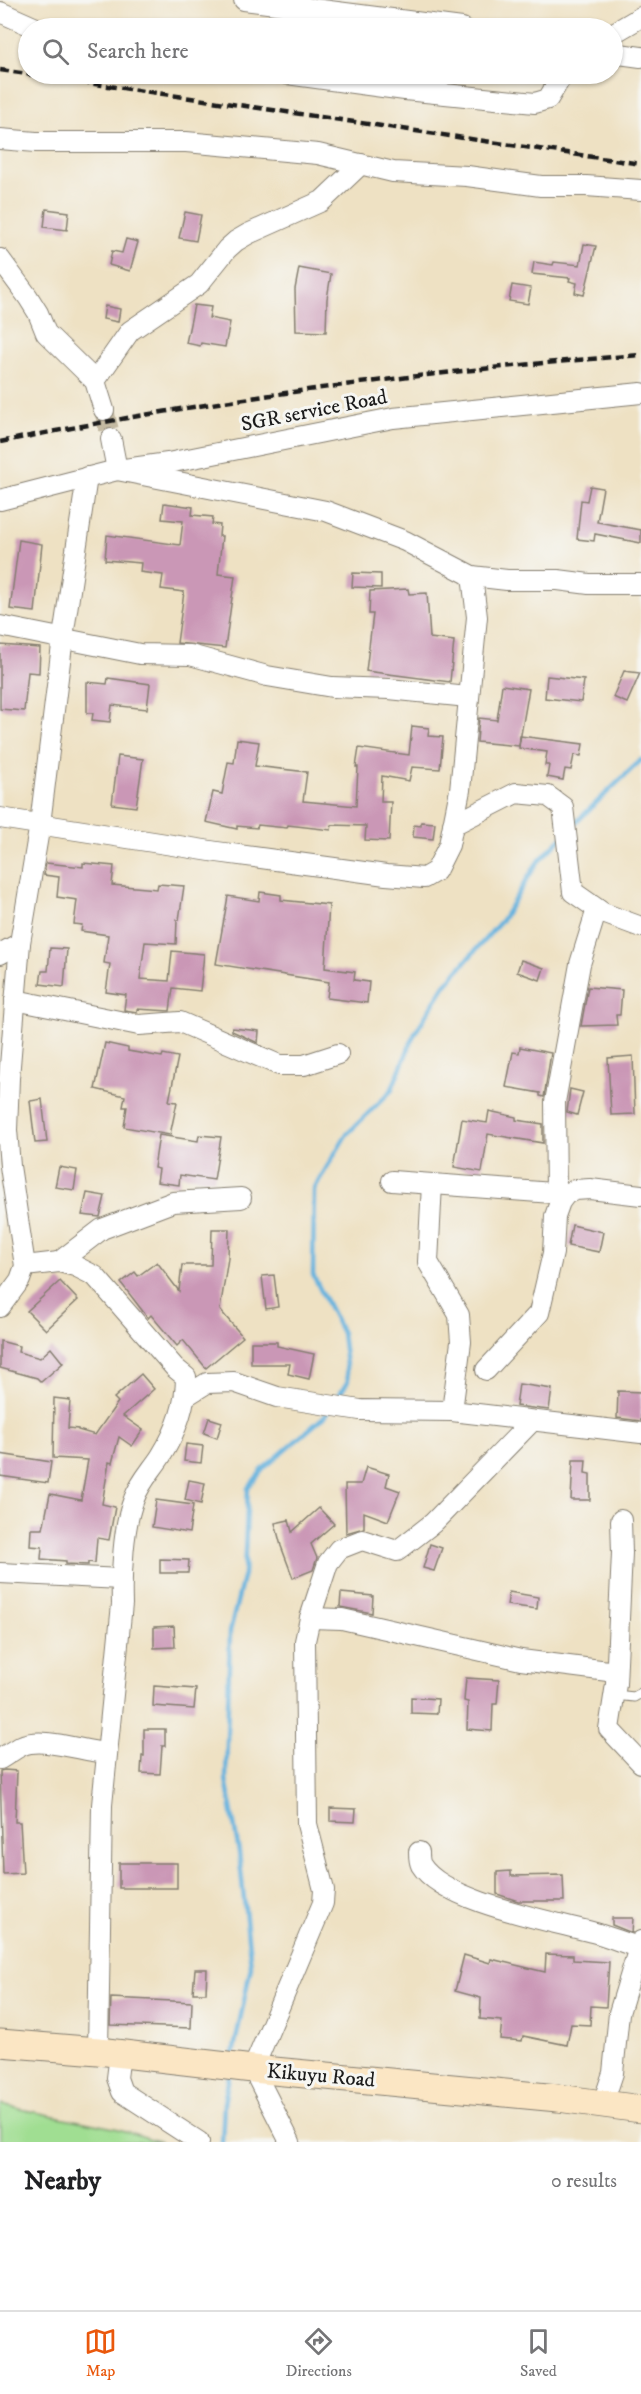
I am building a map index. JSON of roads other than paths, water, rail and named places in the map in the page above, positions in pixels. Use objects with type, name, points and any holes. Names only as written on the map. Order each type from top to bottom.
[{"type":"main road","name":"Kikuyu Road","points":[[0,2043],[603,2103],[641,2109]]},
{"type":"street","points":[[244,0],[384,18]]},
{"type":"street","points":[[0,12],[18,20]]},
{"type":"street","points":[[623,28],[641,17]]},
{"type":"street","points":[[623,55],[641,57]]},
{"type":"street","points":[[361,84],[535,102],[548,99],[557,84]]},
{"type":"street","points":[[0,139],[36,142],[186,142],[318,154],[393,172],[467,176],[541,186],[641,190]]},
{"type":"street","points":[[95,381],[130,331],[199,284],[232,245],[248,234],[322,201],[362,164]]},
{"type":"street","points":[[0,259],[38,312],[46,333],[95,381],[104,410]]},
{"type":"street","name":"SGR service Road","points":[[0,500],[117,470],[168,463],[393,418],[641,393]]},
{"type":"street","points":[[111,439],[117,470],[326,511],[405,541],[472,576],[507,580],[558,580],[589,584],[641,584]]},
{"type":"street","points":[[2,1303],[20,1280],[25,1266],[7,1130],[15,1000],[20,943],[40,824],[63,637],[87,477]]},
{"type":"street","points":[[0,818],[217,852],[424,878],[435,871],[449,845],[464,760],[477,617],[472,576]]},
{"type":"street","points":[[0,626],[140,654],[190,655],[267,675],[332,687],[389,689],[468,697]]},
{"type":"street","points":[[453,825],[516,793],[548,796],[563,807],[573,892],[597,909],[641,927]]},
{"type":"street","points":[[486,1370],[539,1313],[553,1252],[555,1216],[561,1194],[555,1102],[580,964],[597,909]]},
{"type":"street","points":[[0,954],[20,943]]},
{"type":"street","points":[[15,1000],[139,1025],[180,1022],[279,1065],[304,1065],[338,1054]]},
{"type":"street","points":[[392,1181],[561,1194],[590,1189],[641,1195]]},
{"type":"street","points":[[432,1184],[428,1262],[459,1315],[461,1342],[453,1411]]},
{"type":"street","points":[[59,1262],[102,1229],[173,1202],[241,1198]]},
{"type":"street","points":[[25,1266],[59,1262],[75,1266],[95,1276],[175,1368],[186,1377],[186,1396],[174,1432],[134,1498],[129,1513],[102,1804],[109,2053],[122,2092],[200,2142]]},
{"type":"street","points":[[186,1396],[207,1383],[234,1382],[277,1397],[343,1408],[453,1411],[641,1433]]},
{"type":"street","points":[[290,2142],[238,2068],[323,1903],[324,1890],[307,1824],[305,1641],[328,1563],[339,1549],[362,1540],[397,1551],[433,1523],[532,1421]]},
{"type":"street","points":[[621,1520],[622,1553],[615,1695],[609,1729],[641,1763]]},
{"type":"street","points":[[0,1573],[121,1580]]},
{"type":"street","points":[[310,1618],[342,1619],[522,1660],[616,1672]]},
{"type":"street","points":[[0,1759],[23,1745],[40,1743],[57,1743],[85,1752],[106,1753]]},
{"type":"street","points":[[418,1852],[420,1864],[430,1876],[471,1898],[525,1917],[640,1944],[619,2013],[613,2073],[603,2103]]},
{"type":"lane","points":[[615,1695],[634,1697],[641,1694]]},
{"type":"waterway","points":[[571,827],[641,760]]},
{"type":"waterway","points":[[336,1400],[348,1381],[342,1333],[313,1275],[314,1189],[346,1135],[391,1091],[415,1033],[445,985],[502,920],[537,863],[561,838]]},
{"type":"waterway","points":[[232,2059],[251,1966],[239,1852],[226,1779],[230,1631],[244,1574],[248,1488],[264,1468],[326,1415],[330,1409]]},
{"type":"waterway","points":[[222,2142],[224,2103],[229,2076]]},
{"type":"tunnel","points":[[104,410],[111,439]]},
{"type":"railway","points":[[0,70],[18,73]]},
{"type":"railway","points":[[95,84],[641,164]]},
{"type":"railway","points":[[0,442],[159,413],[319,388],[480,369],[641,355]]}]
